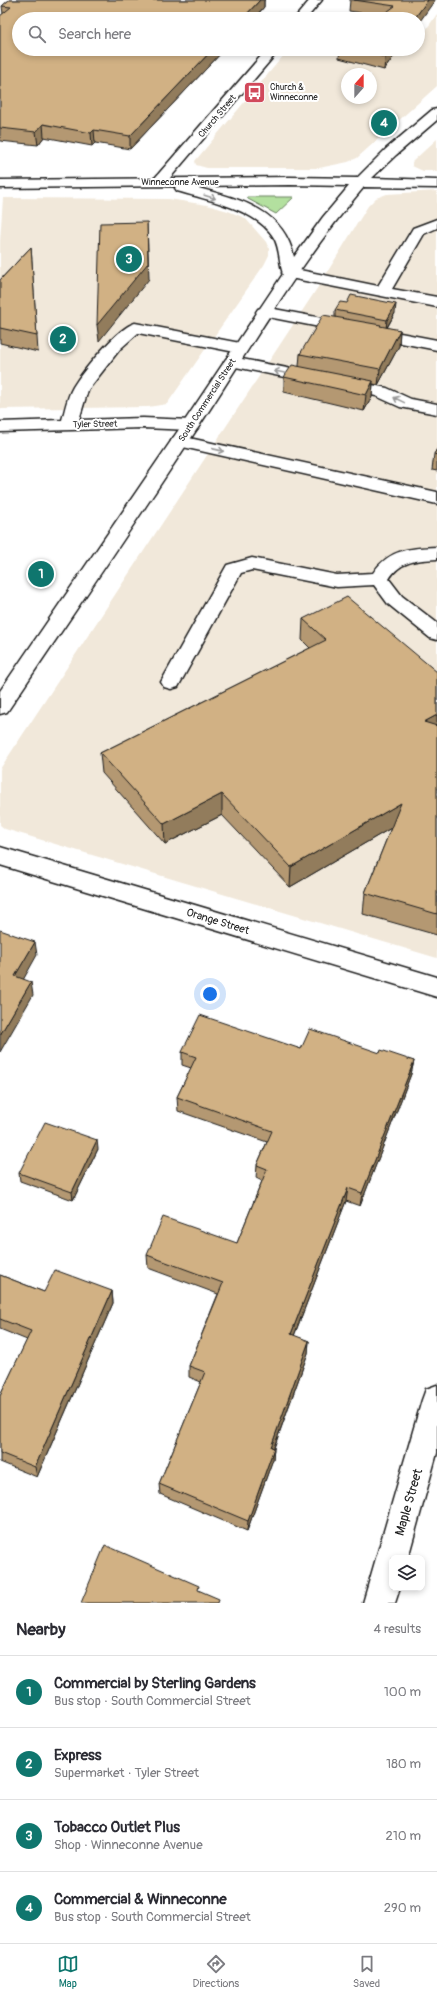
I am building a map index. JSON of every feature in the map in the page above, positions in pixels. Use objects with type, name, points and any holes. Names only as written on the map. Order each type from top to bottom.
[{"type":"main road","points":[[306,12],[316,0]]},
{"type":"main road","name":"Church Street","points":[[159,182],[268,56]]},
{"type":"main road","name":"South Commercial Street","points":[[0,707],[191,425],[290,273],[328,220],[360,183],[391,152],[437,112]]},
{"type":"main road","name":"Winneconne Avenue","points":[[0,184],[290,181],[437,184]]},
{"type":"main road","points":[[159,182],[230,203],[260,217],[275,230],[282,240],[290,273],[437,302]]},
{"type":"main road","points":[[383,291],[418,231],[437,223]]},
{"type":"main road","points":[[264,312],[437,345]]},
{"type":"main road","points":[[69,425],[80,388],[114,346],[135,328],[381,392],[406,403],[437,409]]},
{"type":"main road","name":"Tyler Street","points":[[0,427],[143,423],[191,425]]},
{"type":"main road","points":[[180,441],[437,498]]},
{"type":"main road","points":[[379,579],[388,565],[411,554],[437,553]]},
{"type":"main road","points":[[171,682],[234,569],[252,564],[337,581],[379,579]]},
{"type":"main road","points":[[379,579],[396,600],[437,634]]},
{"type":"main road","name":"Orange Street","points":[[0,856],[437,987]]},
{"type":"main road","name":"Maple Street","points":[[393,1555],[437,1400]]},
{"type":"main road","name":"Maple Street","points":[[379,1603],[389,1568]]},
{"type":"shaded area","points":[[437,14],[437,86],[357,158],[348,162],[319,168],[207,168],[196,165],[195,161],[283,56],[425,56],[425,31]]},
{"type":"shaded area","points":[[437,139],[437,171],[423,171],[412,166],[412,162]]},
{"type":"shaded area","points":[[437,191],[437,958],[5,829],[0,825],[0,769],[318,287],[368,206],[376,198],[387,194]]},
{"type":"shaded area","points":[[3,198],[169,199],[207,205],[245,218],[266,242],[269,248],[269,255],[264,265],[167,404],[148,407],[0,409],[0,333],[35,292],[0,293],[0,241]]},
{"type":"green space","points":[[247,197],[294,197],[276,214],[248,199]]},
{"type":"building","points":[[9,0],[260,0],[249,12],[12,12],[12,56],[206,56],[130,136],[94,130],[91,133],[43,124],[36,132],[0,128],[0,16],[11,7],[2,6]]},
{"type":"building","points":[[354,0],[428,0],[419,12],[387,12],[395,6]]},
{"type":"building","points":[[147,222],[148,263],[97,325],[100,223]]},
{"type":"building","points":[[31,247],[37,336],[0,328],[0,280]]},
{"type":"building","points":[[351,295],[396,304],[387,320],[335,310],[340,302],[347,303]]},
{"type":"building","points":[[323,315],[381,325],[380,326],[400,330],[380,369],[300,354]]},
{"type":"building","points":[[292,365],[373,381],[366,395],[284,377]]},
{"type":"building","points":[[347,597],[437,672],[437,715],[424,722],[437,726],[437,914],[365,893],[401,803],[291,867],[222,794],[164,824],[100,753],[326,640],[303,619]]},
{"type":"building","points":[[0,930],[35,942],[15,976],[31,982],[0,1035]]},
{"type":"building","points":[[200,1015],[301,1049],[310,1029],[380,1053],[381,1050],[414,1061],[362,1193],[348,1188],[291,1334],[309,1341],[271,1447],[274,1448],[248,1521],[159,1484],[205,1372],[189,1366],[223,1283],[147,1255],[163,1217],[237,1243],[267,1169],[257,1165],[272,1131],[177,1097],[196,1057],[182,1052]]},
{"type":"building","points":[[45,1122],[97,1140],[72,1192],[19,1173]]},
{"type":"building","points":[[55,1270],[112,1291],[35,1467],[0,1453],[0,1396],[31,1331],[0,1319],[0,1275],[44,1292]]},
{"type":"building","points":[[105,1545],[199,1586],[198,1590],[219,1599],[218,1603],[81,1603]]},
{"type":"place","name":"Church & Winneconne","points":[[255,92]]},
{"type":"place","name":"Commercial & Winneconne","points":[[384,123]]},
{"type":"place","name":"Tobacco Outlet Plus","points":[[129,259]]},
{"type":"place","name":"Express","points":[[63,339]]},
{"type":"place","name":"Commercial by Sterling Gardens","points":[[41,574]]}]
